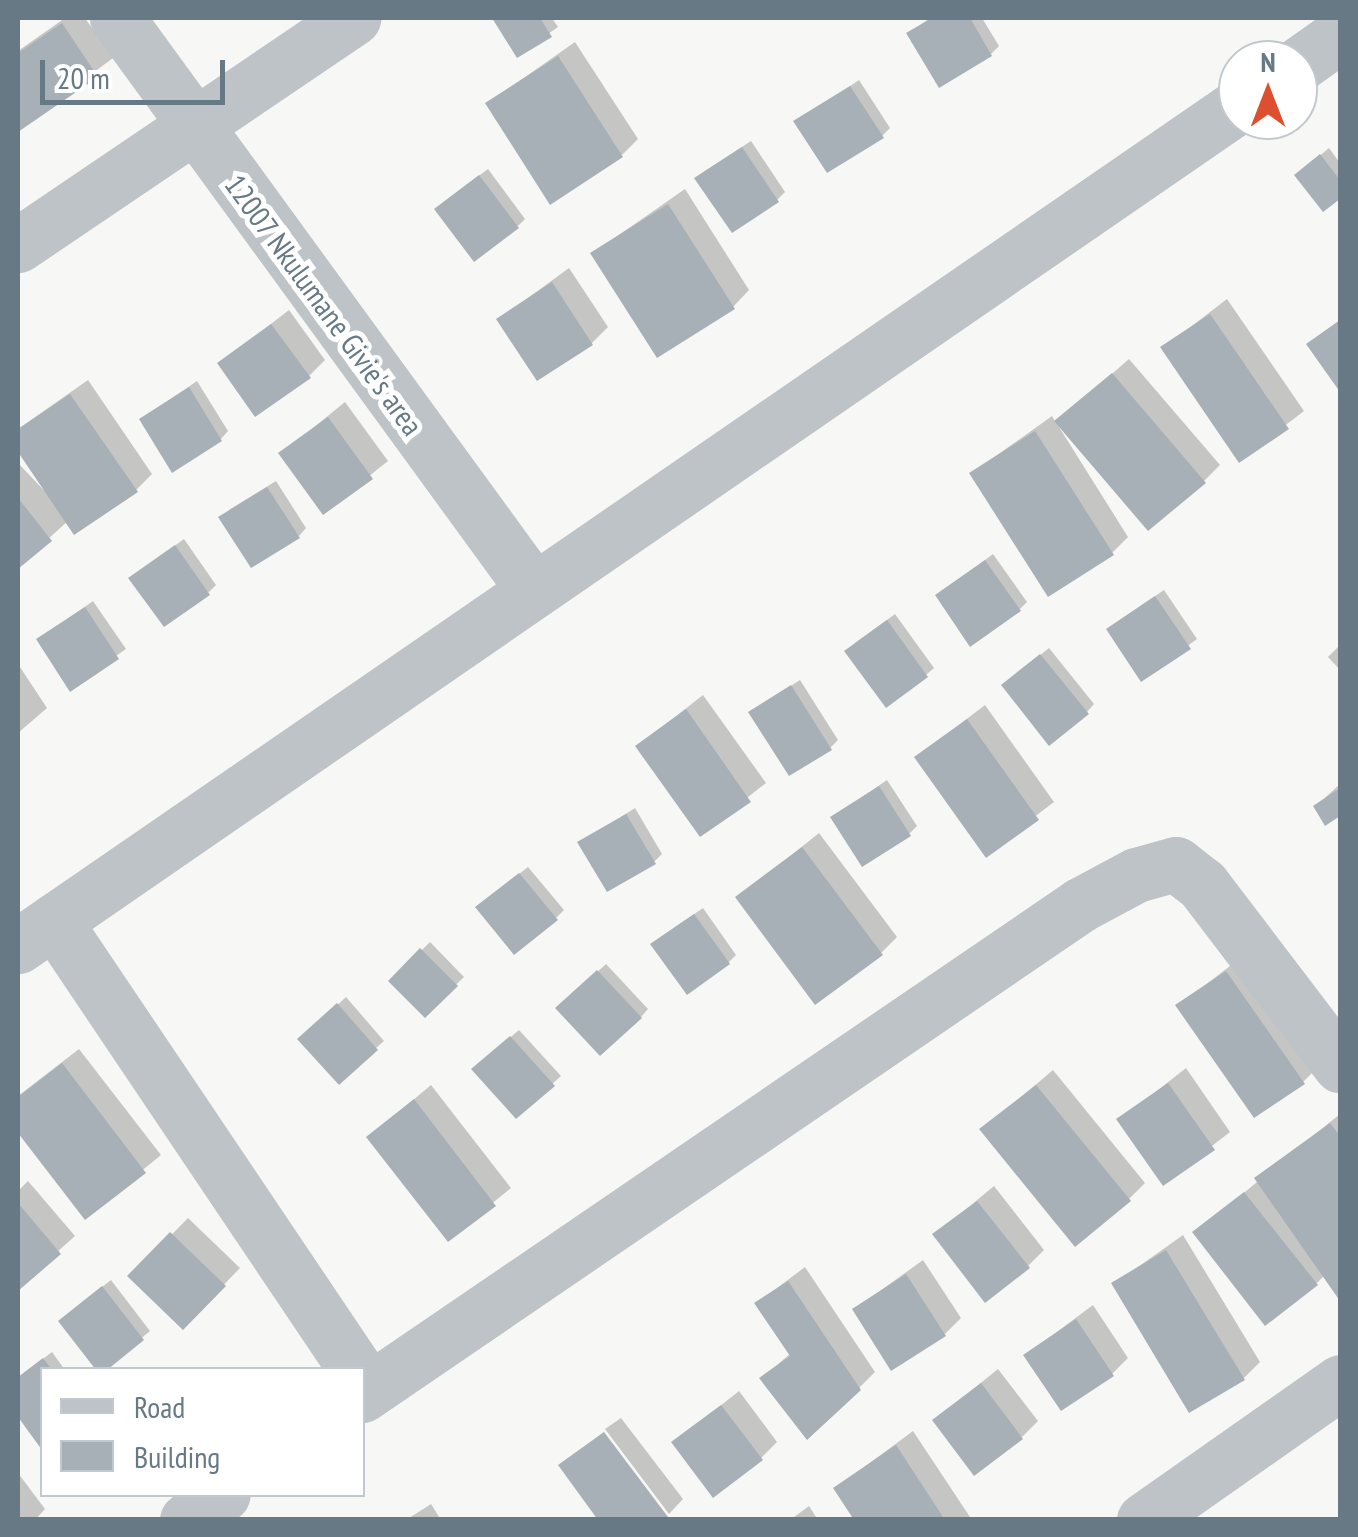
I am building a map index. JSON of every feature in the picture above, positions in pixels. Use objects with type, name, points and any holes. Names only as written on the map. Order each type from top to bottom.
[{"type":"street","name":"12007 Nkulumane Givie's area","points":[[117,18],[534,590]]},
{"type":"street","points":[[18,245],[195,130],[353,18]]},
{"type":"street","points":[[1318,51],[1340,36]]},
{"type":"street","points":[[350,1367],[36,933],[1218,120]]},
{"type":"street","points":[[365,1382],[1080,906],[1136,875],[1176,864],[1202,884],[1340,1065]]},
{"type":"street","points":[[1144,1520],[1340,1382]]},
{"type":"street","points":[[187,1520],[218,1497]]},
{"type":"building","points":[[492,18],[540,18],[552,37],[517,58]]},
{"type":"building","points":[[932,18],[970,18],[992,56],[939,88],[906,33]]},
{"type":"building","points":[[62,23],[98,77],[18,132],[18,53]]},
{"type":"building","points":[[558,56],[623,157],[550,205],[485,103]]},
{"type":"building","points":[[850,86],[884,138],[827,173],[793,121]]},
{"type":"building","points":[[742,147],[779,202],[732,233],[694,178]]},
{"type":"building","points":[[1320,154],[1340,180],[1340,199],[1323,212],[1294,175]]},
{"type":"building","points":[[479,175],[519,228],[474,262],[434,209]]},
{"type":"building","points":[[668,204],[735,309],[657,358],[590,253]]},
{"type":"building","points":[[552,282],[593,345],[537,381],[496,319]]},
{"type":"building","points":[[1210,314],[1289,429],[1239,463],[1160,347]]},
{"type":"building","points":[[1340,320],[1340,392],[1306,344]]},
{"type":"building","points":[[271,324],[311,378],[255,417],[217,363]]},
{"type":"building","points":[[1112,373],[1206,483],[1148,531],[1054,421]]},
{"type":"building","points":[[189,387],[222,441],[172,473],[139,419]]},
{"type":"building","points":[[70,394],[138,492],[74,535],[18,452],[18,429]]},
{"type":"building","points":[[328,417],[373,479],[323,515],[278,453]]},
{"type":"building","points":[[1035,431],[1114,555],[1048,597],[969,473]]},
{"type":"building","points":[[267,487],[300,538],[251,568],[218,517]]},
{"type":"building","points":[[18,498],[52,541],[18,569]]},
{"type":"building","points":[[175,545],[210,595],[164,627],[128,578]]},
{"type":"building","points":[[985,560],[1021,611],[970,647],[935,595]]},
{"type":"building","points":[[1155,596],[1191,649],[1141,682],[1106,629]]},
{"type":"building","points":[[85,607],[119,659],[70,692],[36,639]]},
{"type":"building","points":[[887,620],[928,677],[886,708],[844,651]]},
{"type":"building","points":[[1040,654],[1089,714],[1049,746],[1001,685]]},
{"type":"building","points":[[791,685],[832,750],[789,776],[748,712]]},
{"type":"building","points":[[686,709],[751,802],[700,837],[635,746]]},
{"type":"building","points":[[967,719],[1039,820],[986,858],[914,757]]},
{"type":"building","points":[[879,786],[911,836],[862,867],[830,817]]},
{"type":"building","points":[[1340,788],[1340,816],[1325,826],[1313,806]]},
{"type":"building","points":[[626,814],[656,864],[607,892],[577,842]]},
{"type":"building","points":[[802,847],[883,955],[815,1005],[735,897]]},
{"type":"building","points":[[519,873],[558,920],[514,955],[475,907]]},
{"type":"building","points":[[694,914],[730,964],[687,995],[650,944]]},
{"type":"building","points":[[420,948],[458,986],[425,1018],[388,981]]},
{"type":"building","points":[[597,970],[642,1018],[600,1056],[555,1008]]},
{"type":"building","points":[[1226,971],[1305,1084],[1254,1118],[1175,1005]]},
{"type":"building","points":[[337,1003],[378,1050],[339,1085],[297,1039]]},
{"type":"building","points":[[510,1036],[555,1086],[516,1119],[471,1069]]},
{"type":"building","points":[[62,1063],[146,1173],[85,1220],[18,1133],[18,1097]]},
{"type":"building","points":[[1168,1083],[1215,1150],[1163,1186],[1116,1119]]},
{"type":"building","points":[[1036,1085],[1131,1201],[1075,1247],[979,1129]]},
{"type":"building","points":[[414,1099],[496,1206],[448,1242],[366,1137]]},
{"type":"building","points":[[1330,1123],[1340,1136],[1340,1301],[1254,1178]]},
{"type":"building","points":[[1244,1192],[1318,1285],[1265,1326],[1192,1232]]},
{"type":"building","points":[[977,1201],[1030,1268],[985,1303],[932,1234]]},
{"type":"building","points":[[18,1203],[61,1254],[18,1291]]},
{"type":"building","points":[[170,1232],[226,1286],[183,1330],[127,1276]]},
{"type":"building","points":[[1166,1250],[1245,1380],[1189,1413],[1111,1283]]},
{"type":"building","points":[[906,1274],[946,1336],[891,1371],[852,1309]]},
{"type":"building","points":[[788,1281],[861,1390],[807,1440],[759,1378],[790,1356],[754,1303]]},
{"type":"building","points":[[102,1286],[144,1340],[111,1367],[94,1367],[58,1321]]},
{"type":"building","points":[[1076,1319],[1114,1376],[1061,1411],[1023,1355]]},
{"type":"building","points":[[43,1358],[50,1367],[40,1367],[40,1447],[18,1417],[18,1377]]},
{"type":"building","points":[[981,1383],[1023,1439],[974,1476],[932,1420]]},
{"type":"building","points":[[721,1405],[763,1460],[713,1498],[671,1442]]},
{"type":"building","points":[[604,1432],[668,1517],[666,1520],[598,1520],[558,1465]]},
{"type":"building","points":[[896,1445],[945,1520],[854,1520],[833,1488]]}]
